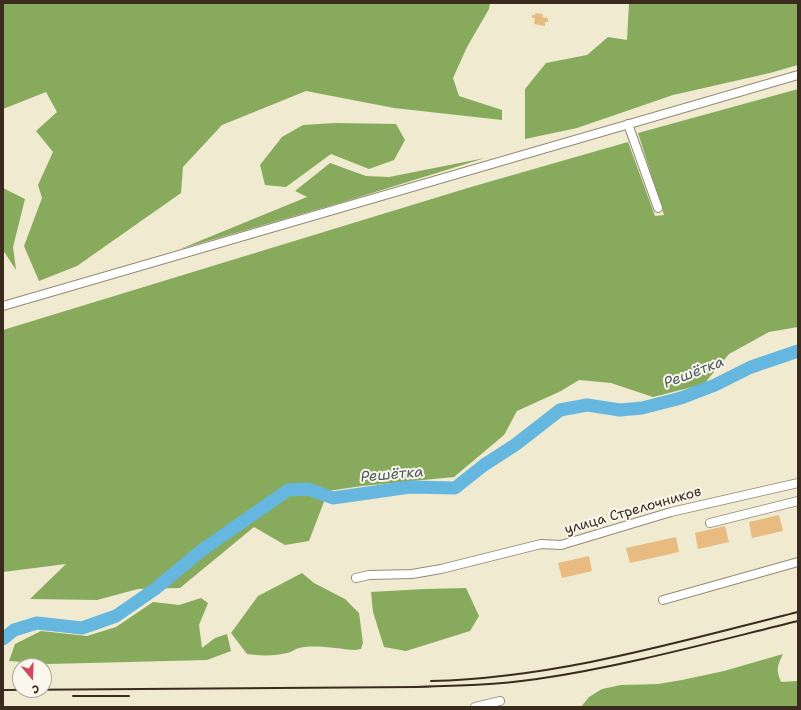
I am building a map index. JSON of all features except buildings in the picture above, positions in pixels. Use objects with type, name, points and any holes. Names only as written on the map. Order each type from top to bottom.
[{"type":"street","points":[[3,306],[798,75]]},
{"type":"street","points":[[628,124],[658,208]]},
{"type":"street","name":"улица Стрелочников","points":[[356,578],[369,575],[412,574],[441,569],[541,544],[561,545],[671,512],[798,483]]},
{"type":"street","points":[[710,523],[798,501]]},
{"type":"street","points":[[663,600],[798,562]]},
{"type":"street","points":[[475,707],[500,701]]},
{"type":"green space","points":[[490,3],[489,9],[467,47],[453,78],[459,96],[502,110],[502,120],[394,108],[306,91],[222,125],[183,167],[181,193],[77,266],[39,281],[24,246],[42,198],[38,185],[53,152],[36,131],[57,112],[46,92],[3,109],[3,4]]},
{"type":"green space","points":[[629,3],[798,3],[798,65],[770,73],[673,95],[577,128],[525,139],[525,89],[546,63],[587,55],[608,37],[627,40]]},
{"type":"green space","points":[[798,89],[798,327],[769,332],[729,354],[704,384],[653,397],[611,383],[579,380],[561,391],[517,411],[504,435],[454,477],[362,486],[328,491],[309,541],[285,545],[254,527],[180,588],[138,589],[97,600],[30,599],[66,564],[3,572],[3,330],[471,187],[628,142],[655,216],[664,215],[638,133]]},
{"type":"green space","points":[[335,123],[396,124],[405,140],[394,160],[369,169],[331,154],[286,187],[265,185],[260,165],[282,137],[303,125]]},
{"type":"green space","points":[[485,158],[343,202],[180,249],[307,197],[295,191],[330,163],[366,176],[389,177]]},
{"type":"green space","points":[[3,188],[25,199],[13,247],[16,270],[3,250]]},
{"type":"green space","points":[[302,573],[314,583],[345,599],[359,613],[363,643],[361,649],[355,650],[313,646],[299,648],[289,653],[278,655],[247,654],[231,633],[258,596]]},
{"type":"green space","points":[[466,588],[479,616],[470,631],[406,651],[384,647],[373,612],[371,592]]},
{"type":"green space","points":[[201,598],[208,603],[199,625],[202,648],[215,638],[227,634],[231,651],[207,660],[52,664],[52,658],[12,658],[12,661],[9,661],[15,644],[41,631],[87,636],[116,627],[153,602],[179,605]]},
{"type":"green space","points":[[783,654],[778,665],[778,674],[781,682],[798,681],[798,707],[581,707],[589,697],[602,689],[621,685],[658,684],[682,680],[724,671]]},
{"type":"waterway","name":"Решётка","points":[[3,639],[14,630],[37,623],[82,628],[116,616],[155,589],[202,550],[288,490],[308,489],[333,498],[410,487],[455,488],[484,465],[515,445],[560,410],[587,405],[620,410],[642,408],[681,398],[715,385],[751,367],[798,351]]},
{"type":"railway","points":[[431,681],[478,678],[570,666],[616,657],[798,612]]},
{"type":"railway","points":[[3,690],[416,687],[507,683],[570,674],[636,660],[798,621]]},
{"type":"railway","points":[[73,696],[129,696]]}]
